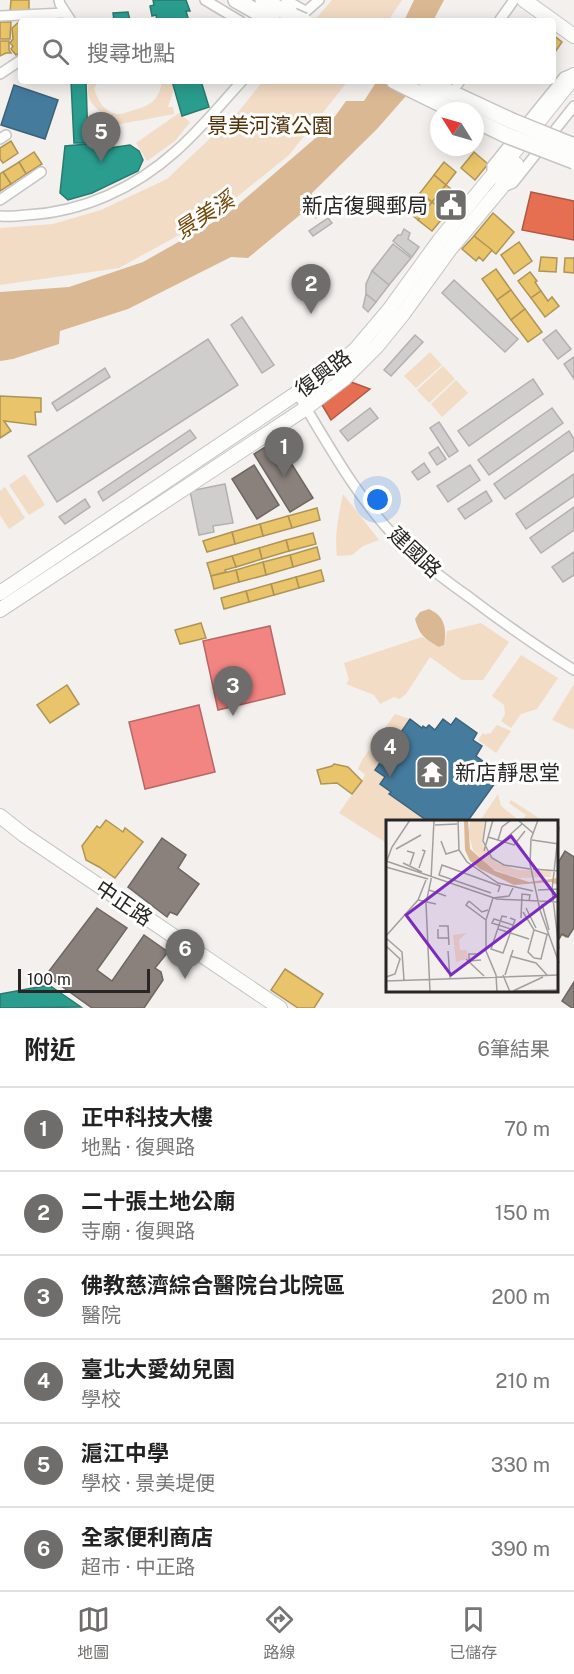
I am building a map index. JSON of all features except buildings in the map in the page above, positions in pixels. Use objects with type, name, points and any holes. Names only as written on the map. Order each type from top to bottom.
[{"type":"main road","points":[[236,0],[268,18]]},
{"type":"main road","points":[[263,0],[301,16]]},
{"type":"main road","points":[[524,0],[549,18]]},
{"type":"main road","points":[[556,23],[574,36]]},
{"type":"main road","name":"復興路","points":[[0,593],[321,379],[356,349],[389,310],[439,241],[492,176],[498,172],[574,74]]},
{"type":"main road","points":[[400,84],[437,102]]},
{"type":"main road","points":[[431,84],[509,128],[574,161]]},
{"type":"main road","name":"復興路","points":[[0,610],[306,408],[344,379],[403,314],[450,249],[501,188],[506,177],[574,93]]},
{"type":"main road","points":[[484,122],[574,146]]},
{"type":"main road","name":"中正路","points":[[0,816],[24,835],[280,1008]]},
{"type":"street","points":[[0,16],[68,17],[59,0]]},
{"type":"street","points":[[205,0],[235,18]]},
{"type":"street","points":[[286,0],[301,16],[319,0]]},
{"type":"street","points":[[501,18],[514,0]]},
{"type":"street","points":[[0,74],[18,62]]},
{"type":"street","points":[[0,216],[46,214],[103,199],[120,190],[144,176],[176,151],[239,84]]},
{"type":"street","points":[[501,188],[513,183],[574,106]]},
{"type":"street","points":[[0,200],[40,172]]},
{"type":"street","name":"建國路","points":[[297,393],[348,474],[373,510],[400,542],[435,572],[515,632],[574,670]]},
{"type":"green space","points":[[332,0],[402,0],[390,18],[317,18]]},
{"type":"green space","points":[[88,84],[97,84],[94,88],[99,101],[109,111],[118,114],[148,105],[156,98],[162,84],[173,84],[168,107],[173,107],[174,114],[93,129],[92,119],[105,116],[91,101]]},
{"type":"green space","name":"景美河濱公園","points":[[261,84],[346,84],[289,155],[212,217],[119,268],[0,285],[0,228],[53,224],[101,210],[167,179],[239,111]]},
{"type":"green space","points":[[179,113],[190,122],[175,141],[147,161],[136,143]]},
{"type":"green space","points":[[430,352],[442,365],[416,388],[404,376]]},
{"type":"green space","points":[[443,366],[455,379],[429,403],[417,390]]},
{"type":"green space","points":[[456,380],[468,393],[442,417],[431,404]]},
{"type":"green space","points":[[25,474],[45,505],[29,515],[9,485]]},
{"type":"green space","points":[[5,487],[25,518],[9,529],[0,515],[0,491]]},
{"type":"green space","points":[[343,494],[379,540],[363,546],[352,555],[337,556],[337,532]]},
{"type":"green space","points":[[481,623],[509,642],[483,680],[462,680],[430,657],[406,694],[399,699],[394,697],[380,704],[374,695],[346,684],[349,680],[344,663],[422,637],[439,647],[444,645],[447,631]]},
{"type":"green space","points":[[521,655],[558,678],[537,709],[521,714],[511,728],[501,721],[505,714],[504,705],[492,696]]},
{"type":"green space","points":[[574,684],[574,730],[552,720]]},
{"type":"green space","points":[[395,714],[410,719],[375,770],[385,777],[380,784],[391,792],[389,795],[426,820],[386,820],[386,843],[339,813],[364,777],[365,774],[358,769]]},
{"type":"green space","points":[[497,725],[511,731],[496,753],[478,740],[483,733],[490,734]]},
{"type":"green space","points":[[498,794],[501,806],[518,820],[480,820]]},
{"type":"green space","points":[[511,800],[542,820],[522,820],[526,815],[509,803]]},
{"type":"shaded area","points":[[414,0],[444,0],[435,18],[405,18]]},
{"type":"shaded area","points":[[375,84],[410,84],[406,96],[377,129],[312,193],[312,205],[248,258],[231,257],[128,309],[60,331],[59,344],[0,361],[0,292],[69,287],[143,262],[226,215],[326,129],[346,101],[364,101]]},
{"type":"shaded area","points":[[429,609],[439,615],[444,624],[444,645],[439,647],[423,636],[415,619],[420,612]]},
{"type":"waterway","points":[[302,201],[316,214]]},
{"type":"place","name":"滬江中學","points":[[101,162]]},
{"type":"place","name":"新店復興郵局","points":[[451,205]]},
{"type":"place","name":"二十張土地公廟","points":[[311,314]]},
{"type":"place","name":"正中科技大樓","points":[[284,477]]},
{"type":"place","name":"佛教慈濟綜合醫院台北院區","points":[[233,716]]},
{"type":"place","name":"新店靜思堂","points":[[432,772]]},
{"type":"place","name":"臺北大愛幼兒園","points":[[390,777]]},
{"type":"place","name":"全家便利商店","points":[[185,979]]},
{"type":"water label","name":"景美溪","points":[[204,215]]}]
